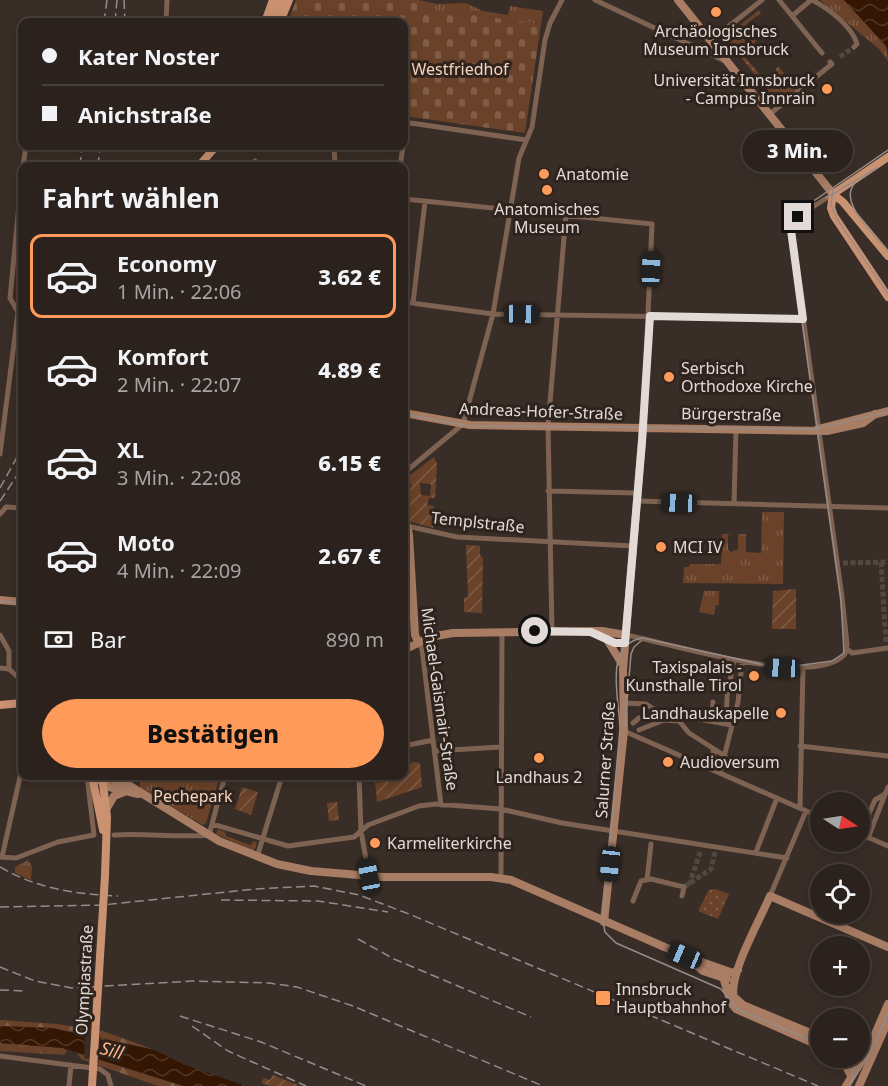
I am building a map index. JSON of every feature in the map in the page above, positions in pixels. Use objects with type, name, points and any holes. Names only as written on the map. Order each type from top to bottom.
[{"type":"main road","points":[[266,18],[273,0]]},
{"type":"main road","points":[[274,18],[281,0]]},
{"type":"main road","points":[[282,18],[289,0]]},
{"type":"main road","points":[[888,157],[833,194],[831,208],[888,297]]},
{"type":"main road","points":[[833,194],[843,202],[888,256]]},
{"type":"main road","points":[[0,705],[18,703]]},
{"type":"main road","points":[[94,780],[105,845]]},
{"type":"main road","points":[[103,780],[106,808],[105,845]]},
{"type":"main road","name":"Olympiastraße","points":[[92,1086],[105,845]]},
{"type":"street","points":[[166,18],[167,0]]},
{"type":"street","points":[[408,470],[463,424],[493,314],[519,158],[532,127],[545,40],[550,23],[562,0]]},
{"type":"street","points":[[596,0],[731,64]]},
{"type":"street","points":[[408,648],[418,642],[448,633],[591,632],[770,667],[803,667],[840,659],[847,649],[791,225],[798,217],[833,194],[678,0]]},
{"type":"street","points":[[719,34],[738,18],[758,7],[762,0]]},
{"type":"street","points":[[789,0],[781,2],[822,52]]},
{"type":"street","points":[[792,16],[812,0],[837,17],[856,40],[857,44],[854,47]]},
{"type":"street","points":[[771,114],[832,64],[830,62]]},
{"type":"street","points":[[408,122],[526,140]]},
{"type":"street","points":[[408,200],[652,224],[650,316],[643,427]]},
{"type":"street","points":[[413,303],[425,202]]},
{"type":"street","points":[[552,631],[548,426],[566,214]]},
{"type":"street","points":[[0,454],[18,312],[10,298],[18,215]]},
{"type":"street","points":[[408,302],[493,314],[803,319]]},
{"type":"street","name":"Bürgerstraße","points":[[643,427],[818,429],[888,411]]},
{"type":"street","name":"Andreas-Hofer-Straße","points":[[408,413],[463,424],[643,427]]},
{"type":"street","name":"Salurner Straße","points":[[604,922],[624,731],[623,670],[643,427]]},
{"type":"street","points":[[734,504],[736,428]]},
{"type":"street","points":[[548,491],[734,504],[888,508]]},
{"type":"street","points":[[0,514],[6,507],[18,508]]},
{"type":"street","name":"Templstraße","points":[[408,527],[457,537],[633,546]]},
{"type":"street","name":"Michael-Gaismair-Straße","points":[[408,559],[415,635],[422,649],[441,804]]},
{"type":"street","points":[[0,600],[18,602]]},
{"type":"street","points":[[501,877],[502,631]]},
{"type":"street","points":[[591,632],[615,643],[626,639]]},
{"type":"street","points":[[0,635],[9,651],[9,669]]},
{"type":"street","points":[[606,638],[619,656],[623,670]]},
{"type":"street","points":[[847,649],[852,653],[887,646]]},
{"type":"street","points":[[720,773],[731,737],[727,698],[734,660]]},
{"type":"street","points":[[729,724],[736,705],[742,662]]},
{"type":"street","points":[[800,808],[803,667]]},
{"type":"street","points":[[0,668],[9,669],[18,677]]},
{"type":"street","points":[[712,702],[712,721]]},
{"type":"street","points":[[623,703],[646,704],[663,715],[664,720]]},
{"type":"street","points":[[639,730],[664,720],[679,722],[688,717],[729,724]]},
{"type":"street","points":[[633,723],[639,718]]},
{"type":"street","points":[[679,722],[698,742],[724,756]]},
{"type":"street","points":[[624,731],[810,813]]},
{"type":"street","points":[[408,745],[433,740]]},
{"type":"street","points":[[800,746],[888,756]]},
{"type":"street","points":[[434,751],[501,747]]},
{"type":"street","points":[[713,749],[714,759]]},
{"type":"street","points":[[19,780],[1,857],[16,858],[62,841],[94,835],[87,780]]},
{"type":"street","points":[[107,780],[127,791],[140,794]]},
{"type":"street","points":[[110,780],[130,786],[209,835],[256,857],[311,871],[369,876],[501,877],[731,975]]},
{"type":"street","points":[[209,835],[224,780]]},
{"type":"street","points":[[256,857],[281,780]]},
{"type":"street","points":[[359,780],[361,831],[369,876]]},
{"type":"street","points":[[870,833],[888,787]]},
{"type":"street","points":[[106,808],[114,796],[127,791]]},
{"type":"street","points":[[870,811],[875,800],[885,794]]},
{"type":"street","points":[[756,852],[777,798]]},
{"type":"street","points":[[212,824],[288,846],[354,837],[368,825],[419,806],[441,804],[501,809],[562,823],[702,847],[756,852],[787,858]]},
{"type":"street","points":[[806,811],[770,896],[731,975],[733,1001],[736,1009],[810,1043]]},
{"type":"street","points":[[114,835],[142,833],[189,837],[209,835]]},
{"type":"street","points":[[870,839],[888,846]]},
{"type":"street","points":[[647,880],[651,844]]},
{"type":"street","points":[[633,901],[641,881],[647,880],[684,887],[682,896]]},
{"type":"street","points":[[770,896],[888,947]]},
{"type":"street","points":[[731,975],[733,1001]]},
{"type":"street","points":[[733,1001],[810,1033]]},
{"type":"street","points":[[870,1046],[888,1004]]},
{"type":"street","points":[[860,1083],[888,1021]]},
{"type":"street","points":[[0,1056],[39,1059],[102,1070],[109,1078],[111,1086]]},
{"type":"street","points":[[69,1086],[71,1065]]},
{"type":"street","points":[[848,1068],[851,1074]]},
{"type":"street","points":[[849,1086],[854,1068]]},
{"type":"street","points":[[860,1083],[861,1068]]},
{"type":"green space","name":"Westfriedhof","points":[[296,0],[418,0],[418,7],[541,24],[525,133],[408,117],[408,18],[289,18]]},
{"type":"green space","points":[[418,0],[438,4],[466,3],[483,11],[508,15],[510,6],[543,11],[541,24],[417,7]]},
{"type":"green space","points":[[820,0],[844,0],[886,46],[888,61],[879,49]]},
{"type":"green space","points":[[759,10],[761,13],[746,24],[757,39],[755,42],[760,48],[757,50],[739,26]]},
{"type":"green space","points":[[736,29],[754,51],[744,56],[768,84],[778,66],[796,89],[778,104],[725,37]]},
{"type":"green space","points":[[434,457],[437,464],[435,498],[429,498],[427,505],[434,506],[433,528],[408,521],[408,491],[410,491],[411,484],[408,484],[408,477]],"holes":[[[420,483],[431,484],[430,496],[421,495]]]},
{"type":"green space","points":[[762,512],[784,512],[783,584],[683,583],[684,567],[689,567],[690,564],[721,564],[722,534],[731,534],[728,535],[728,549],[731,552],[738,549],[738,534],[746,534],[746,552],[761,553]]},
{"type":"green space","points":[[466,545],[480,546],[480,555],[483,558],[482,613],[464,612],[464,598],[468,597]]},
{"type":"green space","points":[[796,589],[796,629],[772,629],[773,591]]},
{"type":"green space","points":[[704,591],[719,591],[719,605],[716,605],[714,615],[699,612]]},
{"type":"green space","points":[[409,668],[410,697],[408,697]]},
{"type":"green space","points":[[413,762],[420,763],[422,787],[377,802],[375,782],[408,780],[408,765]]},
{"type":"green space","name":"Pechepark","points":[[140,780],[219,780],[206,823],[203,825],[140,788]]},
{"type":"green space","points":[[202,784],[214,788],[208,807],[196,803]]},
{"type":"green space","points":[[242,787],[258,792],[251,815],[235,809]]},
{"type":"green space","points":[[337,802],[339,820],[329,821],[327,803]]},
{"type":"green space","points":[[218,829],[225,832],[226,836],[250,845],[254,841],[257,843],[254,851],[216,834]]},
{"type":"green space","points":[[28,860],[32,866],[31,880],[15,873],[15,867]]},
{"type":"green space","points":[[715,889],[729,894],[718,919],[698,911],[709,890]]},
{"type":"green space","points":[[0,1020],[57,1024],[103,1031],[155,1050],[52,1028],[0,1026]]},
{"type":"green space","points":[[0,1043],[63,1048],[67,1051],[64,1055],[0,1051]]},
{"type":"green space","points":[[77,1053],[183,1086],[158,1086],[81,1059]]},
{"type":"green space","points":[[273,1075],[300,1086],[270,1086],[261,1083],[264,1078],[270,1080]]},
{"type":"water","points":[[844,0],[888,0],[888,49],[886,46]]},
{"type":"water","name":"Sill","points":[[0,1026],[52,1028],[155,1050],[183,1064],[246,1086],[184,1086],[63,1048],[0,1043]]},
{"type":"pier","points":[[85,1032],[100,1035],[99,1062],[84,1058]]},
{"type":"tunnel","points":[[840,57],[854,47]]},
{"type":"tunnel","points":[[881,562],[886,643]]},
{"type":"tunnel","points":[[843,563],[888,562]]},
{"type":"tunnel","points":[[689,885],[701,850]]},
{"type":"tunnel","points":[[684,887],[711,869],[715,852]]},
{"type":"tram line","points":[[810,1040],[737,1009],[721,989],[616,943],[605,932],[603,921],[620,729],[616,675],[622,651],[630,642],[643,638],[769,666],[795,666],[832,661],[844,653],[841,600],[789,227],[796,213],[888,150]]},
{"type":"tram line","points":[[826,198],[877,168]]},
{"type":"tram line","points":[[855,183],[851,191],[854,209],[888,251]]},
{"type":"tram line","points":[[833,190],[831,205],[837,219],[888,294]]},
{"type":"tram line","points":[[408,415],[469,426],[814,429],[888,412]]},
{"type":"tram line","points":[[0,601],[18,603]]},
{"type":"tram line","points":[[625,726],[631,654],[634,647],[641,641]]},
{"type":"tram line","points":[[849,1086],[870,1054],[888,1014]]},
{"type":"tram line","points":[[852,1080],[853,1068]]},
{"type":"railway","points":[[105,18],[107,0]]},
{"type":"railway","points":[[115,18],[117,0]]},
{"type":"railway","points":[[124,0],[125,18]]},
{"type":"railway","points":[[80,162],[82,150]]},
{"type":"railway","points":[[98,162],[100,150]]},
{"type":"railway","points":[[0,488],[18,455]]},
{"type":"railway","points":[[0,501],[18,474]]},
{"type":"railway","points":[[0,867],[28,881],[57,889],[118,896]]},
{"type":"railway","points":[[0,907],[102,905],[255,889],[314,886],[359,895],[818,1086]]},
{"type":"railway","points":[[221,900],[318,901],[388,912]]},
{"type":"railway","points":[[358,939],[394,959],[531,1017]]},
{"type":"railway","points":[[0,967],[35,981],[72,988],[192,981],[269,983],[297,987],[353,1006],[543,1086]]},
{"type":"railway","points":[[0,990],[25,991]]},
{"type":"railway","points":[[180,1016],[261,1042],[366,1086]]},
{"type":"railway","points":[[192,1026],[228,1051],[306,1086]]},
{"type":"place","name":"Archäologisches Museum Innsbruck","points":[[716,12]]},
{"type":"place","name":"Universität Innsbruck - Campus Innrain","points":[[827,89]]},
{"type":"place","name":"Anatomie","points":[[544,174]]},
{"type":"place","name":"Anatomisches Museum","points":[[547,190]]},
{"type":"place","name":"Serbisch Orthodoxe Kirche","points":[[669,377]]},
{"type":"place","name":"MCI IV","points":[[661,547]]},
{"type":"place","name":"Taxispalais - Kunsthalle Tirol","points":[[754,676]]},
{"type":"place","name":"Landhauskapelle","points":[[781,713]]},
{"type":"place","name":"Landhaus 2","points":[[539,758]]},
{"type":"place","name":"Audioversum","points":[[668,762]]},
{"type":"place","name":"Karmeliterkirche","points":[[375,843]]},
{"type":"place","name":"Innsbruck Hauptbahnhof","points":[[603,998]]},
{"type":"route","points":[[535,631],[591,632],[615,643],[625,643],[643,433],[650,316],[803,319],[791,230],[792,222],[798,217]]}]
